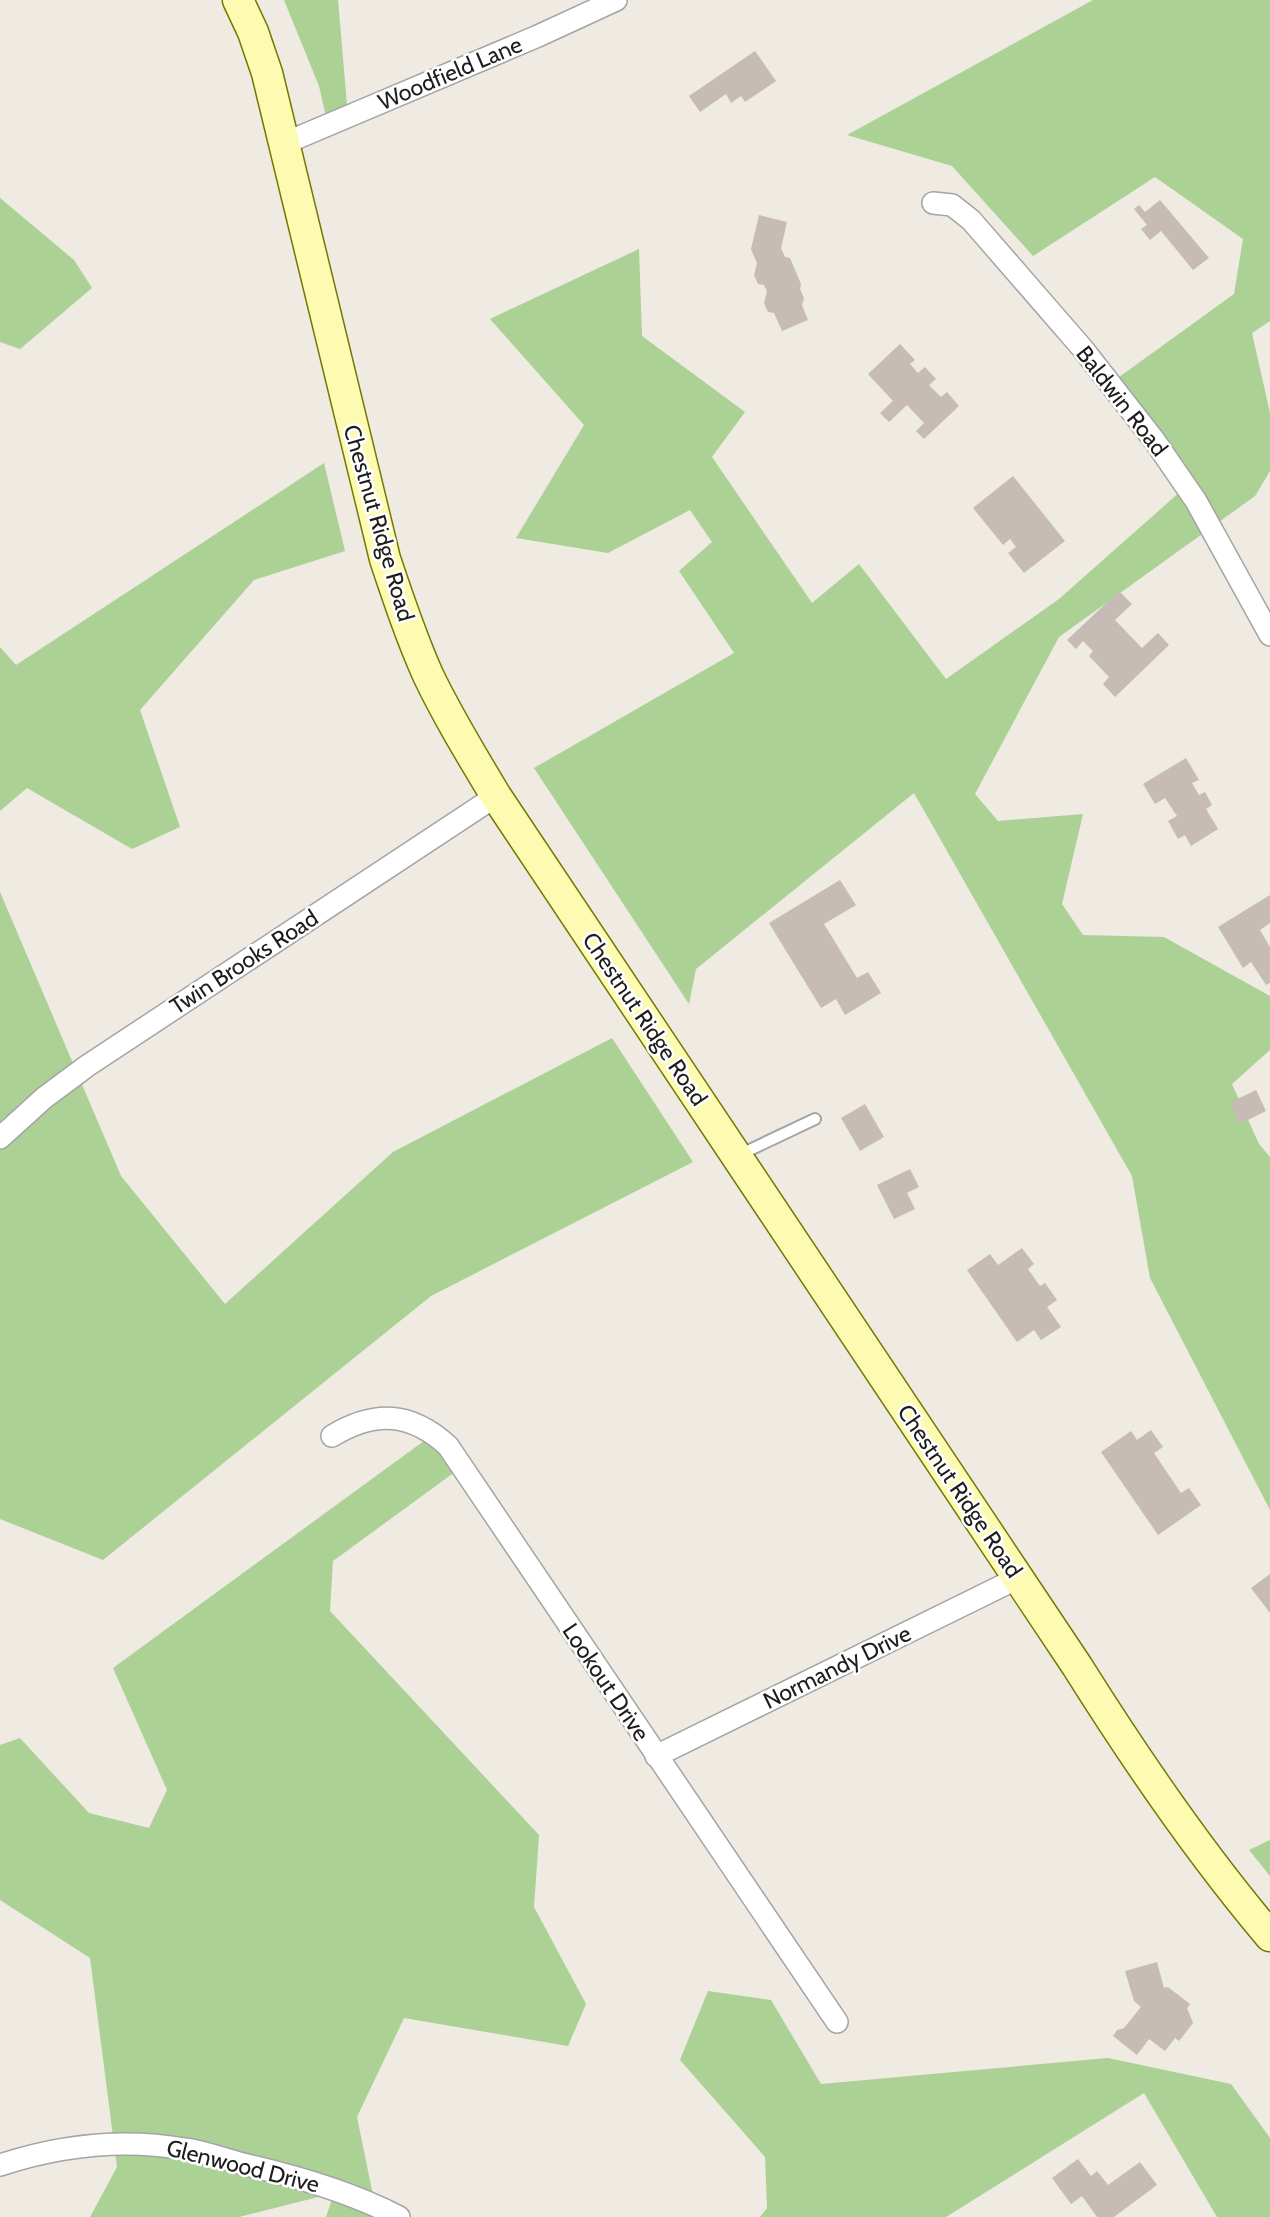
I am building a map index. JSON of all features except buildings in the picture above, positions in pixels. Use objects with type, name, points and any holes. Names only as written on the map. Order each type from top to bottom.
[{"type":"main road","name":"Chestnut Ridge Road","points":[[238,0],[267,73],[385,559],[405,618],[456,730],[496,796],[1120,1735],[1176,1816],[1270,1936]]},
{"type":"street","name":"Woodfield Lane","points":[[283,144],[616,0]]},
{"type":"street","name":"Baldwin Road","points":[[933,203],[952,205],[971,220],[1119,393],[1196,501],[1270,635]]},
{"type":"street","name":"Twin Brooks Road","points":[[0,1138],[44,1098],[87,1066],[496,796]]},
{"type":"street","name":"Lookout Drive","points":[[332,1436],[361,1422],[377,1418],[398,1418],[417,1424],[448,1446],[837,2022]]},
{"type":"street","name":"Normandy Drive","points":[[656,1756],[1018,1578]]},
{"type":"street","name":"Glenwood Drive","points":[[0,2165],[72,2146],[147,2143],[188,2149],[285,2174],[340,2192],[399,2217]]},
{"type":"lane","points":[[736,1156],[815,1119]]},
{"type":"green space","points":[[284,0],[338,0],[349,128],[330,134],[319,86]]},
{"type":"green space","points":[[1093,0],[1270,0],[1270,321],[1252,333],[1270,413],[1270,471],[1255,496],[1059,637],[975,794],[998,821],[1083,814],[1062,904],[1083,935],[1164,937],[1270,996],[1270,1050],[1232,1084],[1259,1144],[1270,1157],[1270,1510],[1150,1278],[1132,1176],[914,793],[696,969],[689,1004],[534,768],[734,653],[679,571],[712,542],[690,510],[608,553],[516,538],[584,425],[490,319],[639,249],[642,336],[745,412],[712,457],[812,603],[859,564],[946,679],[1059,599],[1190,483],[1115,380],[1234,294],[1243,239],[1155,177],[1033,256],[952,166],[847,135]]},
{"type":"green space","points":[[0,198],[74,260],[92,288],[20,349],[0,342]]},
{"type":"green space","points":[[324,463],[345,551],[254,580],[140,710],[180,827],[132,849],[27,788],[0,811],[0,647],[16,665]]},
{"type":"green space","points":[[0,892],[121,1176],[225,1304],[393,1152],[612,1038],[693,1162],[431,1296],[103,1560],[0,1519]]},
{"type":"green space","points":[[428,1438],[463,1466],[333,1561],[330,1611],[539,1835],[534,1907],[586,2004],[568,2046],[404,2018],[357,2117],[376,2210],[386,2217],[326,2217],[334,2193],[239,2217],[90,2217],[117,2167],[90,1958],[0,1900],[0,1745],[20,1738],[89,1813],[149,1828],[167,1790],[113,1668]]},
{"type":"green space","points":[[1270,1840],[1270,1876],[1249,1850]]},
{"type":"green space","points":[[708,1991],[771,2000],[821,2084],[1108,2058],[1231,2084],[1270,2138],[1270,2217],[1217,2217],[1144,2093],[946,2217],[760,2217],[767,2208],[765,2157],[680,2060]]}]
